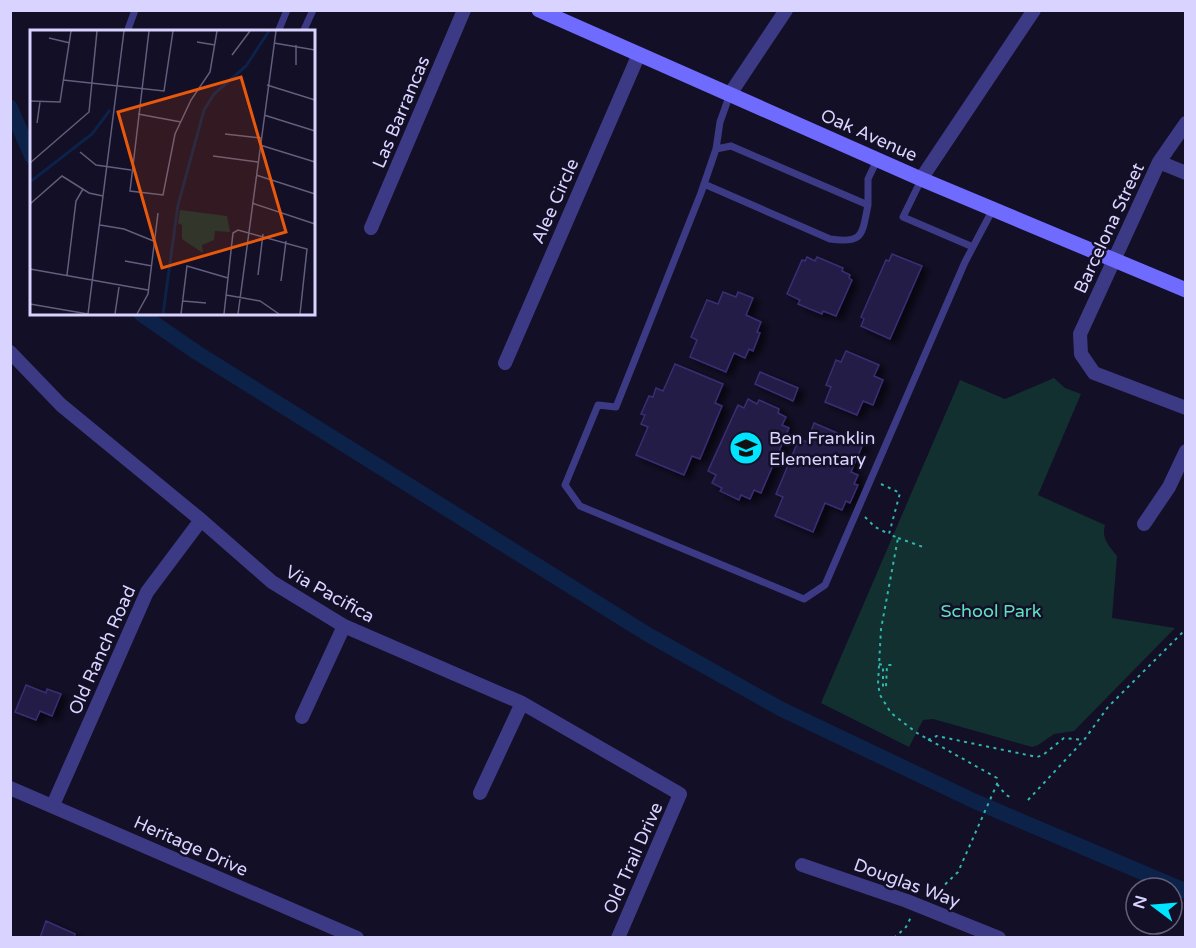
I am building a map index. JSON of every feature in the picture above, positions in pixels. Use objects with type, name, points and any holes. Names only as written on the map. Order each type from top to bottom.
[{"type":"street","name":"Las Barrancas","points":[[371,228],[465,10]]},
{"type":"street","name":"Oak Avenue","points":[[539,10],[921,179],[1185,290]]},
{"type":"street","points":[[730,94],[786,10]]},
{"type":"street","points":[[921,179],[1034,10]]},
{"type":"street","name":"Alee Circle","points":[[505,363],[639,54]]},
{"type":"street","name":"Barcelona Street","points":[[1185,123],[1159,162],[1080,334],[1081,354],[1094,373],[1185,408]]},
{"type":"street","points":[[1159,162],[1185,173]]},
{"type":"street","name":"Via Pacifica","points":[[10,352],[61,405],[201,519],[272,582],[344,626],[522,703],[680,794]]},
{"type":"street","points":[[1144,525],[1169,487],[1185,451]]},
{"type":"street","name":"Old Ranch Road","points":[[53,805],[147,592],[201,519]]},
{"type":"street","points":[[302,717],[344,626]]},
{"type":"street","points":[[480,792],[522,703]]},
{"type":"street","name":"Heritage Drive","points":[[10,788],[357,938]]},
{"type":"street","name":"Old Trail Drive","points":[[618,938],[680,794]]},
{"type":"street","name":"Douglas Way","points":[[802,865],[907,901],[999,938]]},
{"type":"lane","points":[[128,30],[135,10]]},
{"type":"lane","points":[[279,30],[287,10]]},
{"type":"lane","points":[[304,30],[313,10]]},
{"type":"lane","points":[[730,94],[720,122],[716,149],[704,184],[616,406],[598,405],[565,485],[580,506],[804,599],[825,585],[923,355],[993,209]]},
{"type":"lane","points":[[716,149],[731,146],[868,205]]},
{"type":"lane","points":[[704,184],[830,239],[848,242],[856,239],[862,232],[868,205],[868,179],[877,159]]},
{"type":"lane","points":[[921,179],[903,217],[973,247]]},
{"type":"path","points":[[870,480],[900,493],[890,534]]},
{"type":"path","points":[[857,510],[875,527],[926,548]]},
{"type":"path","points":[[898,538],[881,629],[878,684],[880,695],[891,713],[928,740],[997,778],[997,784],[958,872],[932,897]]},
{"type":"path","points":[[1028,800],[1084,740],[1108,707],[1185,629]]},
{"type":"path","points":[[879,664],[883,665],[883,687],[886,687],[887,665],[894,665]]},
{"type":"path","points":[[928,740],[932,736],[937,736],[1037,757],[1043,755],[1064,738],[1084,740]]},
{"type":"path","points":[[997,784],[1006,795],[1012,798]]},
{"type":"path","points":[[894,938],[906,927],[911,916]]},
{"type":"green space","name":"School Park","points":[[1054,378],[1065,388],[1081,394],[1038,495],[1105,525],[1105,538],[1117,556],[1112,618],[1175,628],[1074,731],[1054,734],[1032,747],[933,719],[923,720],[909,747],[821,703],[960,380],[1005,399]]},
{"type":"building","points":[[892,254],[922,266],[890,339],[861,326],[864,319],[861,317],[886,260],[889,261]]},
{"type":"building","points":[[807,257],[815,261],[817,257],[843,268],[842,271],[850,275],[849,278],[852,280],[836,316],[823,311],[822,314],[798,304],[800,300],[787,294],[802,260],[805,261]]},
{"type":"building","points":[[723,292],[736,297],[738,292],[753,298],[746,315],[761,322],[757,332],[760,333],[753,351],[749,349],[745,358],[734,353],[726,372],[690,357],[697,340],[691,337],[707,300],[718,304]]},
{"type":"building","points":[[846,351],[879,365],[874,376],[883,380],[873,405],[863,401],[857,415],[825,402],[831,387],[826,385],[836,360],[841,362]]},
{"type":"building","points":[[675,364],[723,384],[715,403],[722,406],[700,459],[692,456],[684,475],[636,455],[648,427],[641,424],[645,415],[641,414],[649,396],[653,397],[656,388],[663,391]]},
{"type":"building","points":[[760,372],[798,388],[793,401],[755,384]]},
{"type":"building","points":[[748,399],[757,404],[759,400],[779,409],[778,413],[786,417],[782,425],[789,428],[761,493],[754,490],[750,499],[741,495],[739,500],[720,491],[722,488],[712,483],[716,475],[708,471],[738,405],[744,408]]},
{"type":"building","points":[[814,423],[863,444],[851,472],[858,475],[854,484],[858,485],[850,503],[846,501],[842,510],[825,503],[813,532],[775,516],[783,497],[776,494],[799,439],[807,442]]},
{"type":"building","points":[[26,685],[46,693],[47,689],[61,694],[52,716],[40,711],[36,720],[15,712]]},
{"type":"building","points":[[46,921],[75,934],[74,938],[40,938]]},
{"type":"waterway","points":[[10,107],[30,152]]},
{"type":"waterway","points":[[142,315],[196,352],[647,634],[781,709],[974,801],[1186,891]]},
{"type":"place","name":"Ben Franklin Elementary","points":[[746,448]]}]
